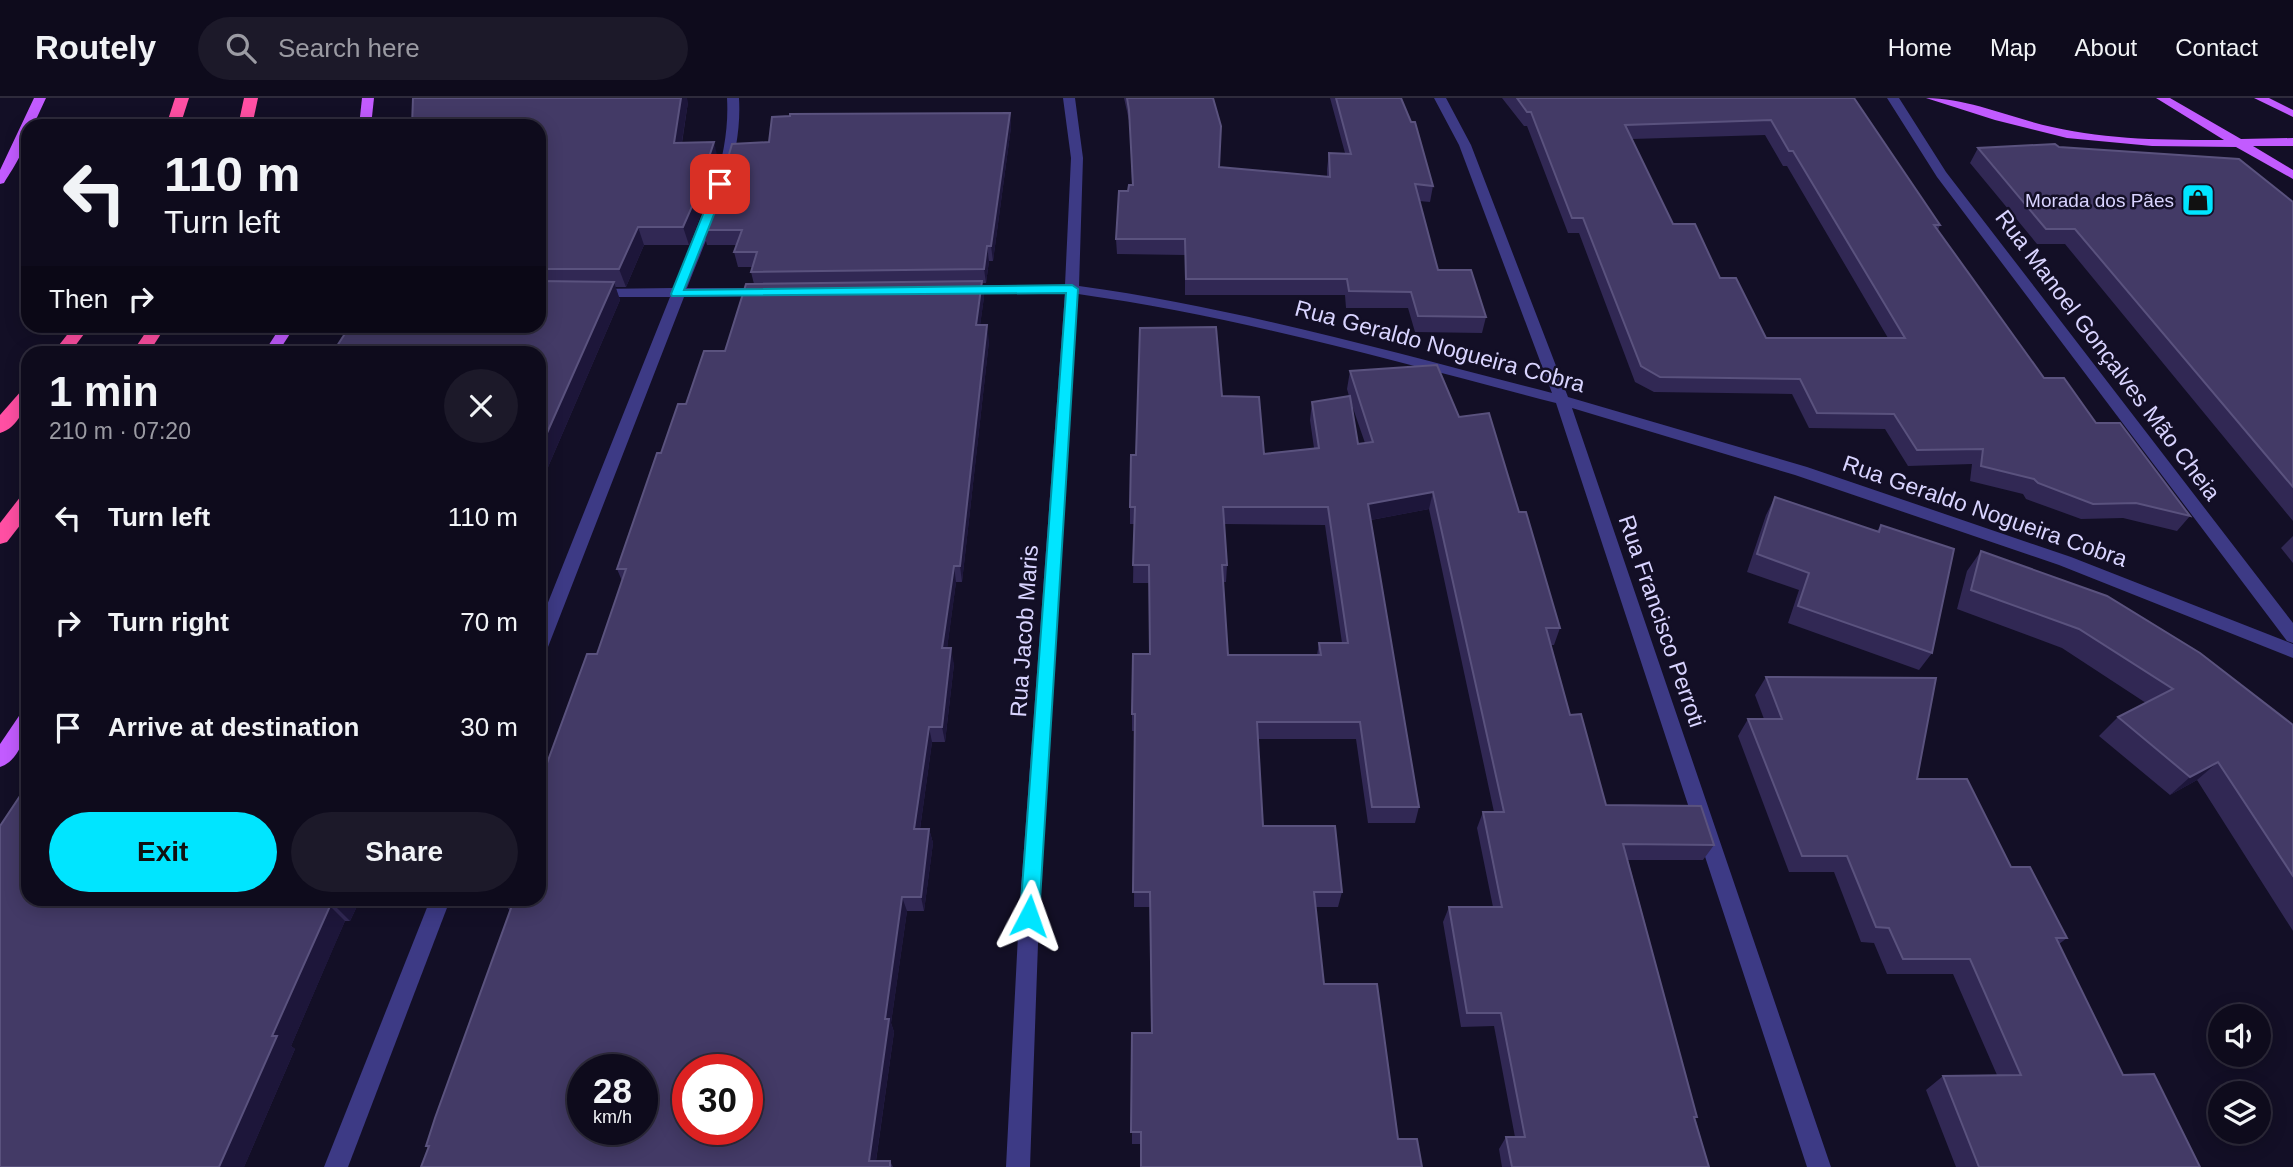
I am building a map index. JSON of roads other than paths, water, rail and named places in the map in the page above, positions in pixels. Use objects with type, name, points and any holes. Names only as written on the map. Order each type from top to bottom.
[{"type":"highway","points":[[175,119],[182,98]]},
{"type":"highway","points":[[246,119],[251,98]]},
{"type":"highway","points":[[0,427],[21,402]]},
{"type":"highway","points":[[0,537],[21,510]]},
{"type":"main road","points":[[29,119],[40,98]]},
{"type":"main road","points":[[366,119],[368,98]]},
{"type":"main road","points":[[1932,98],[2026,125],[2069,134],[2160,141],[2293,142]]},
{"type":"main road","points":[[2162,98],[2293,175]]},
{"type":"main road","points":[[2260,98],[2293,114]]},
{"type":"main road","points":[[0,180],[6,161],[21,133]]},
{"type":"main road","points":[[0,759],[21,728]]},
{"type":"street","points":[[546,629],[726,169],[733,133],[733,98]]},
{"type":"street","name":"Rua Jacob Maris","points":[[1017,1167],[1029,916],[1072,289],[1077,158],[1069,98]]},
{"type":"street","name":"Rua Francisco Perroti","points":[[1440,98],[1465,145],[1562,400],[1819,1167]]},
{"type":"street","name":"Rua Manoel Gonçalves Mão Cheia","points":[[1893,98],[1941,174],[2293,636]]},
{"type":"street","name":"Rua Geraldo Nogueira Cobra","points":[[947,289],[1072,289],[1166,302],[1245,319],[1562,400],[1801,471],[2038,552],[2293,651]]},
{"type":"street","points":[[580,293],[785,292]]},
{"type":"street","points":[[336,1167],[438,906]]},
{"type":"place","name":"Morada dos Pães","points":[[2198,200]]}]
